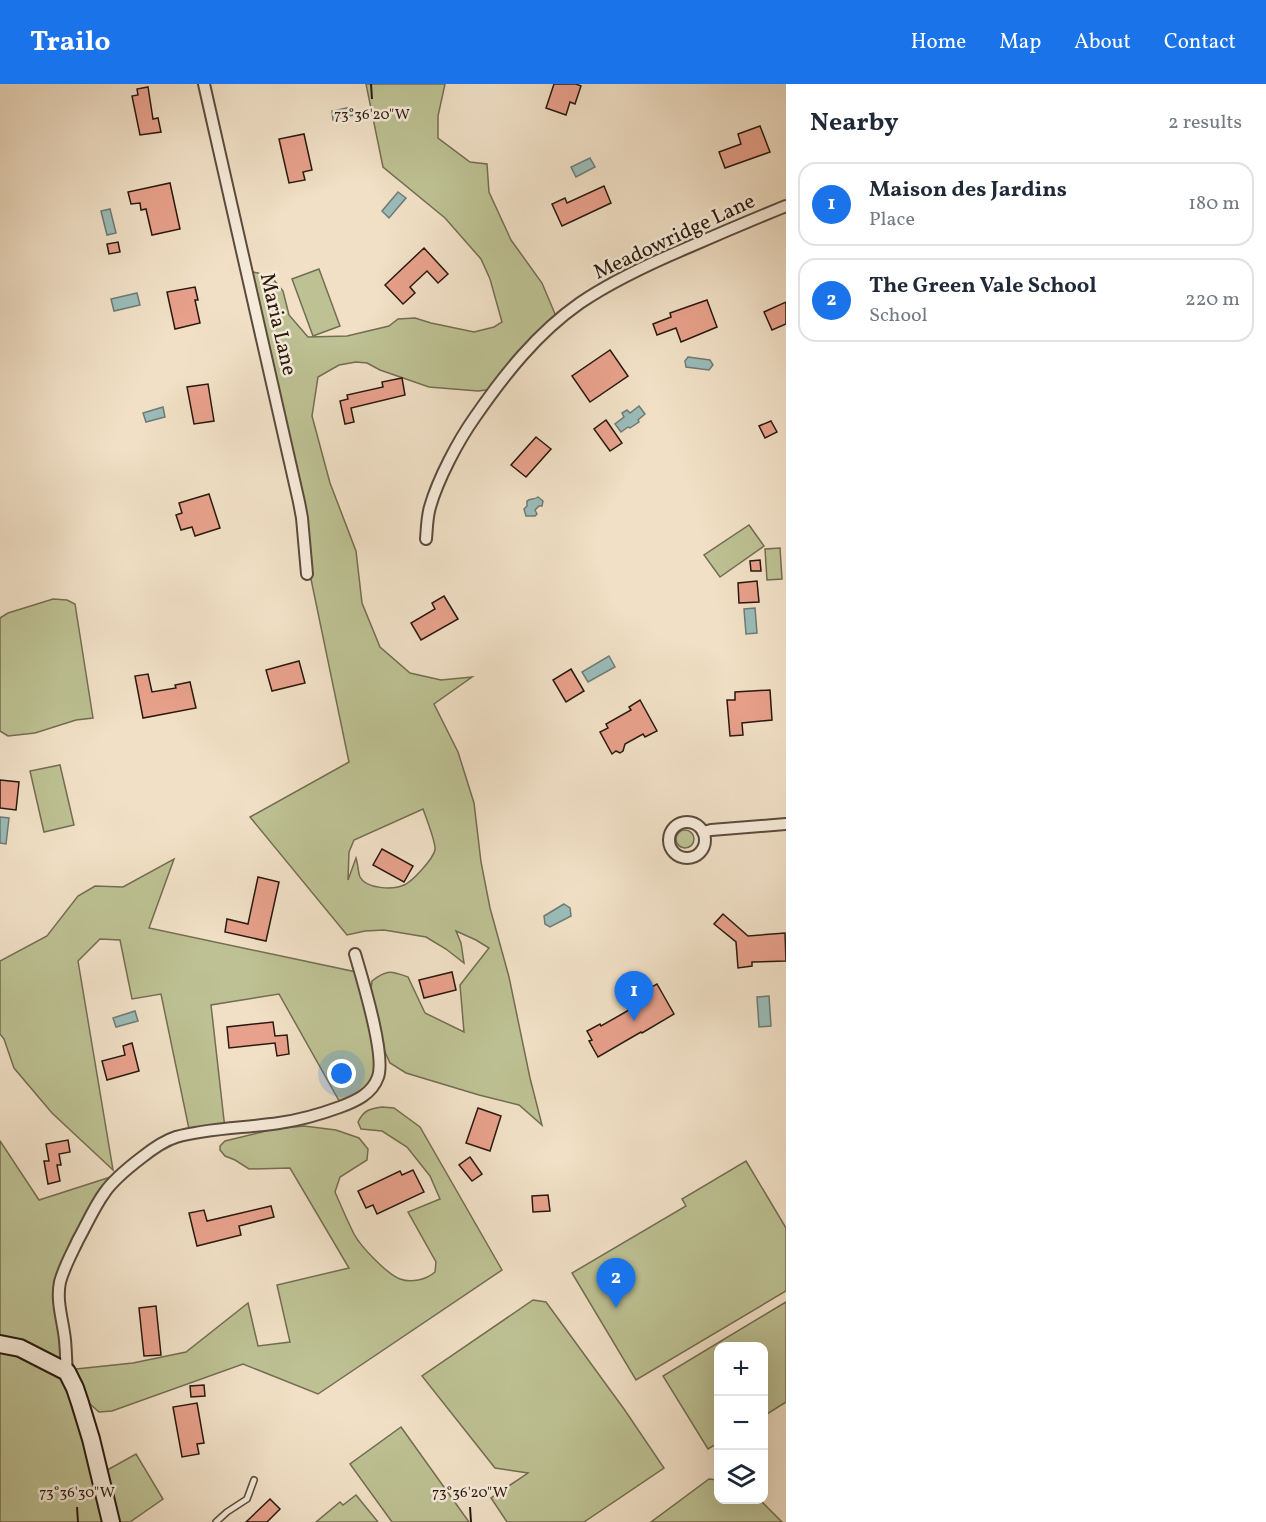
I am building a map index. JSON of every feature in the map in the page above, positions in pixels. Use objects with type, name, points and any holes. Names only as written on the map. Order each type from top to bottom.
[{"type":"street","name":"Maria Lane","points":[[204,84],[299,502],[307,574]]},
{"type":"street","name":"Meadowridge Lane","points":[[426,539],[431,505],[466,429],[494,389],[549,328],[579,304],[620,278],[786,206]]},
{"type":"street","points":[[703,832],[786,824]]},
{"type":"street","points":[[111,1522],[80,1403],[67,1372],[59,1305],[60,1282],[67,1263],[105,1191],[150,1151],[175,1137],[281,1123],[319,1115],[357,1100],[370,1092],[379,1076],[380,1052],[361,973],[354,954]]},
{"type":"street","points":[[0,1344],[20,1348],[67,1372]]},
{"type":"lane","points":[[216,1522],[247,1499],[254,1480]]},
{"type":"green space","points":[[366,84],[445,84],[438,116],[438,138],[470,162],[487,164],[489,192],[511,240],[542,283],[558,321],[494,389],[478,391],[429,387],[380,370],[367,363],[356,362],[339,365],[318,377],[312,416],[330,483],[356,551],[362,603],[380,647],[410,673],[441,680],[472,677],[434,704],[458,752],[474,803],[481,862],[490,908],[509,977],[542,1125],[519,1105],[406,1073],[390,1063],[385,1052],[370,997],[372,981],[390,972],[408,977],[425,1013],[464,1032],[460,985],[489,948],[456,931],[461,943],[464,963],[426,937],[384,930],[347,935],[250,817],[349,762],[247,271],[273,279],[283,291],[289,315],[308,337],[347,336],[389,326],[398,319],[415,318],[474,332],[494,327],[502,322],[490,279],[481,259],[445,218],[383,167]],"holes":[[[423,809],[435,850],[412,880],[393,888],[368,884],[360,877],[356,858],[348,880],[349,852],[354,840]]]},
{"type":"green space","points":[[319,269],[340,326],[313,336],[292,279]]},
{"type":"green space","points":[[749,525],[764,546],[720,577],[704,555]]},
{"type":"green space","points":[[780,548],[782,579],[767,580],[765,549]]},
{"type":"green space","points":[[53,599],[67,600],[75,604],[93,718],[76,720],[35,733],[8,736],[0,731],[0,618],[8,613]]},
{"type":"green space","points":[[60,765],[74,825],[44,832],[30,771]]},
{"type":"green space","points":[[685,830],[691,833],[694,839],[691,845],[685,848],[679,845],[676,839],[679,833]]},
{"type":"green space","points":[[174,859],[149,928],[361,973],[380,1052],[374,1086],[342,1106],[279,994],[211,1005],[225,1129],[190,1134],[161,994],[132,999],[120,940],[100,939],[78,961],[113,1170],[52,1113],[14,1068],[0,1034],[0,961],[47,936],[78,896],[95,886],[123,887]]},
{"type":"green space","points":[[382,1107],[394,1108],[420,1127],[502,1270],[318,1394],[243,1364],[112,1411],[99,1412],[90,1404],[74,1371],[76,1369],[133,1363],[186,1352],[248,1303],[258,1346],[290,1342],[277,1285],[349,1268],[290,1168],[249,1169],[225,1156],[220,1146],[225,1141],[274,1129],[304,1126],[336,1130],[359,1138],[368,1149],[367,1160],[340,1177],[335,1192],[354,1234],[375,1260],[400,1279],[418,1280],[435,1272],[436,1262],[408,1212],[440,1199],[430,1176],[407,1147],[382,1131],[361,1129],[358,1122],[367,1111]]},
{"type":"green space","points":[[0,1141],[39,1200],[123,1173],[105,1191],[60,1282],[65,1339],[100,1474],[136,1454],[163,1499],[130,1522],[0,1522]]},
{"type":"green space","points":[[746,1161],[786,1228],[786,1291],[636,1380],[572,1273],[686,1206],[682,1199]]},
{"type":"green space","points":[[533,1300],[546,1302],[664,1468],[584,1522],[507,1522],[491,1498],[528,1473],[495,1468],[422,1376]]},
{"type":"green space","points":[[786,1302],[786,1402],[768,1413],[768,1342],[720,1342]]},
{"type":"green space","points":[[714,1345],[714,1445],[708,1449],[663,1376]]},
{"type":"green space","points":[[401,1427],[469,1522],[392,1522],[350,1464]]},
{"type":"green space","points":[[709,1479],[714,1480],[714,1504],[764,1504],[782,1522],[651,1522]]},
{"type":"green space","points":[[356,1495],[378,1522],[316,1522],[340,1502],[343,1505]]},
{"type":"water","points":[[352,107],[354,115],[333,120],[332,111]]},
{"type":"water","points":[[590,158],[595,167],[576,177],[571,167]]},
{"type":"water","points":[[398,192],[406,198],[389,218],[382,211]]},
{"type":"water","points":[[110,209],[116,233],[107,235],[101,211]]},
{"type":"water","points":[[137,293],[140,305],[114,311],[111,299]]},
{"type":"water","points":[[688,357],[710,360],[713,365],[709,370],[686,367],[685,361]]},
{"type":"water","points":[[639,406],[645,414],[638,420],[639,422],[621,432],[615,424],[624,417],[622,413],[627,410],[630,413]]},
{"type":"water","points":[[163,407],[165,417],[146,422],[143,413]]},
{"type":"water","points":[[538,497],[543,501],[542,506],[535,510],[537,514],[526,516],[524,509],[527,501]]},
{"type":"water","points":[[755,608],[757,633],[746,634],[744,609]]},
{"type":"water","points":[[609,656],[615,667],[588,682],[582,672]]},
{"type":"water","points":[[0,817],[9,818],[6,844],[0,843]]},
{"type":"water","points":[[564,904],[570,908],[571,916],[550,927],[545,924],[544,916]]},
{"type":"water","points":[[769,996],[771,1026],[759,1027],[757,997]]},
{"type":"water","points":[[135,1011],[138,1021],[116,1027],[113,1018]]},
{"type":"building","points":[[554,84],[581,86],[575,104],[570,102],[566,115],[546,108]]},
{"type":"building","points":[[148,87],[153,119],[158,118],[161,132],[140,135],[132,96],[138,95],[137,89]]},
{"type":"building","points":[[760,126],[770,152],[725,168],[719,152],[741,144],[738,134]]},
{"type":"building","points":[[304,134],[312,170],[303,172],[305,180],[289,183],[279,139]]},
{"type":"building","points":[[170,183],[180,229],[152,235],[146,209],[141,210],[140,203],[131,204],[128,192]]},
{"type":"building","points":[[604,186],[611,203],[562,226],[552,204],[565,198],[567,203]]},
{"type":"building","points":[[118,242],[120,252],[109,254],[107,244]]},
{"type":"building","points":[[424,248],[448,274],[438,283],[427,271],[410,287],[415,293],[403,304],[385,285]]},
{"type":"building","points":[[195,287],[200,323],[175,329],[167,292]]},
{"type":"building","points":[[707,300],[717,327],[681,342],[676,328],[657,335],[653,324],[671,317],[670,313]]},
{"type":"building","points":[[786,302],[786,324],[772,330],[764,312]]},
{"type":"building","points":[[610,350],[628,376],[590,402],[572,376]]},
{"type":"building","points":[[402,378],[405,395],[351,408],[354,422],[345,424],[340,401],[348,399],[347,395],[383,387],[382,382]]},
{"type":"building","points":[[208,384],[214,421],[194,424],[187,387]]},
{"type":"building","points":[[606,420],[622,443],[610,451],[594,429]]},
{"type":"building","points":[[771,421],[777,432],[765,438],[759,426]]},
{"type":"building","points":[[536,437],[551,449],[526,477],[511,465]]},
{"type":"building","points":[[209,494],[220,528],[195,536],[192,527],[181,530],[176,515],[182,513],[179,503]]},
{"type":"building","points":[[760,560],[761,571],[751,571],[750,561]]},
{"type":"building","points":[[757,581],[759,602],[739,603],[738,583]]},
{"type":"building","points":[[444,596],[458,619],[421,640],[411,623],[435,609],[432,603]]},
{"type":"building","points":[[299,661],[305,683],[272,691],[266,670]]},
{"type":"building","points":[[571,669],[584,691],[566,702],[553,680]]},
{"type":"building","points":[[148,674],[152,692],[176,688],[175,685],[190,682],[196,708],[143,718],[135,676]]},
{"type":"building","points":[[770,690],[772,720],[742,723],[743,735],[730,736],[727,700],[735,700],[735,692]]},
{"type":"building","points":[[640,700],[657,731],[645,737],[643,734],[625,744],[620,753],[616,751],[612,754],[600,732],[608,728],[606,724],[631,710],[629,707]]},
{"type":"building","points":[[0,780],[19,782],[16,810],[0,808]]},
{"type":"building","points":[[382,849],[413,866],[404,882],[373,865]]},
{"type":"building","points":[[258,877],[279,882],[266,941],[225,932],[227,919],[248,924]]},
{"type":"building","points":[[723,914],[748,936],[785,933],[786,961],[752,962],[752,966],[738,968],[736,942],[714,924]]},
{"type":"building","points":[[452,972],[456,990],[424,998],[419,980]]},
{"type":"building","points":[[657,984],[674,1014],[598,1057],[589,1041],[592,1040],[587,1031],[629,1010],[627,1008],[649,996],[646,990]]},
{"type":"building","points":[[273,1022],[275,1036],[287,1035],[289,1054],[277,1056],[275,1043],[229,1048],[227,1027]]},
{"type":"building","points":[[132,1043],[139,1071],[107,1080],[102,1061],[125,1055],[123,1046]]},
{"type":"building","points":[[478,1108],[501,1116],[490,1151],[466,1143]]},
{"type":"building","points":[[68,1140],[70,1152],[59,1154],[61,1165],[57,1165],[60,1181],[48,1184],[44,1161],[49,1161],[46,1144]]},
{"type":"building","points":[[470,1157],[482,1174],[472,1181],[459,1165]]},
{"type":"building","points":[[413,1170],[424,1192],[377,1214],[373,1205],[366,1208],[358,1191],[400,1171],[402,1175]]},
{"type":"building","points":[[548,1195],[550,1211],[533,1212],[532,1196]]},
{"type":"building","points":[[271,1206],[274,1217],[239,1226],[241,1235],[197,1246],[189,1213],[204,1210],[207,1221]]},
{"type":"building","points":[[156,1306],[161,1355],[144,1356],[139,1308]]},
{"type":"building","points":[[204,1385],[205,1396],[191,1397],[190,1386]]},
{"type":"building","points":[[197,1403],[204,1443],[197,1444],[199,1454],[182,1457],[173,1407]]},
{"type":"building","points":[[270,1499],[280,1509],[267,1522],[246,1522]]},
{"type":"place","name":"Maison des Jardins","points":[[634,1021]]},
{"type":"place","name":"The Green Vale School","points":[[616,1308]]}]
